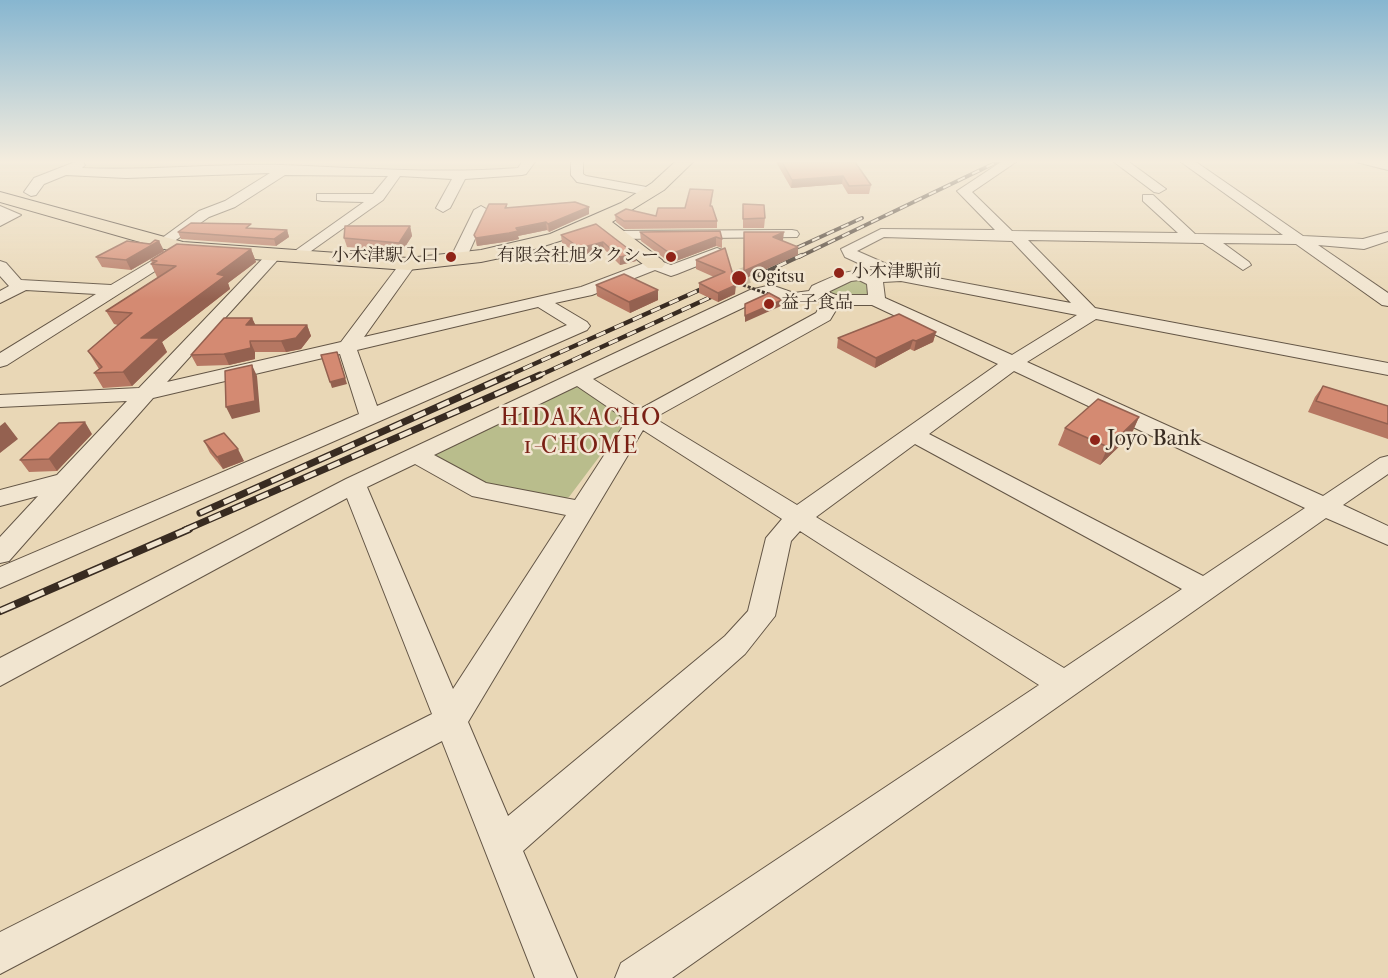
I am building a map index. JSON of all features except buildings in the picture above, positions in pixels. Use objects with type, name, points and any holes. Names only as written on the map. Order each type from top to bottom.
[{"type":"main road","points":[[37,208],[172,246],[408,264],[457,261],[520,247],[599,221],[623,208]]},
{"type":"main road","points":[[599,221],[654,264]]},
{"type":"street","points":[[0,361],[113,290],[172,246],[204,214],[221,208]]},
{"type":"street","points":[[297,256],[363,208]]},
{"type":"street","points":[[982,208],[1090,314]]},
{"type":"street","points":[[1165,208],[1192,239]]},
{"type":"street","points":[[1255,208],[1388,301]]},
{"type":"street","points":[[0,210],[14,215],[0,222]]},
{"type":"street","points":[[457,261],[481,210]]},
{"type":"street","points":[[1388,236],[1364,244],[1303,240],[1013,237],[881,233],[849,249],[850,254],[901,276],[1090,314],[1388,369]]},
{"type":"street","points":[[616,235],[792,234]]},
{"type":"street","points":[[1209,240],[1243,265]]},
{"type":"street","points":[[0,401],[143,394],[586,291],[654,264],[671,271],[717,252]]},
{"type":"street","points":[[0,555],[143,394],[274,255]]},
{"type":"street","points":[[347,347],[408,264]]},
{"type":"street","points":[[0,266],[16,284],[113,290]]},
{"type":"street","points":[[0,954],[451,720],[639,418],[824,316],[827,306],[826,298],[818,290],[853,275],[874,290],[1013,363],[1388,536]]},
{"type":"street","points":[[0,673],[354,484],[756,294],[771,290],[793,297],[826,298],[874,290],[901,276]]},
{"type":"street","points":[[0,298],[22,285]]},
{"type":"street","points":[[0,578],[581,326],[541,302]]},
{"type":"street","points":[[502,845],[735,645],[761,616],[778,538],[798,517],[1013,363],[1090,314]]},
{"type":"street","points":[[347,347],[370,416]]},
{"type":"street","points":[[578,378],[1064,684]]},
{"type":"street","points":[[912,434],[1205,589]]},
{"type":"street","points":[[416,455],[480,490],[582,510]]},
{"type":"street","points":[[636,978],[1388,463]]},
{"type":"street","points":[[0,498],[65,480]]},
{"type":"street","points":[[354,484],[556,978]]},
{"type":"path","points":[[743,285],[771,295]]},
{"type":"green space","points":[[856,279],[868,283],[870,295],[867,297],[838,297],[828,292],[830,289]]},
{"type":"green space","points":[[580,385],[621,411],[626,421],[569,497],[560,500],[479,484],[428,454],[567,388]]},
{"type":"tunnel","points":[[732,280],[753,273]]},
{"type":"railway","points":[[799,257],[902,208]]},
{"type":"railway","points":[[783,254],[862,218]]},
{"type":"railway","points":[[759,275],[802,255]]},
{"type":"railway","points":[[505,377],[715,283]]},
{"type":"railway","points":[[536,377],[724,291]]},
{"type":"railway","points":[[200,513],[509,375]]},
{"type":"railway","points":[[185,530],[540,375]]},
{"type":"railway","points":[[0,611],[189,529]]},
{"type":"place","name":"小木津駅入口","points":[[451,257]]},
{"type":"place","name":"有限会社旭タクシー","points":[[671,257]]},
{"type":"place","name":"小木津駅前","points":[[839,273]]},
{"type":"place","name":"Ogitsu","points":[[739,278]]},
{"type":"place","name":"益子食品","points":[[769,304]]},
{"type":"place","name":"Joyo Bank","points":[[1095,440]]},
{"type":"district","name":"HIDAKACHO 1-CHOME","points":[[581,433]]}]
